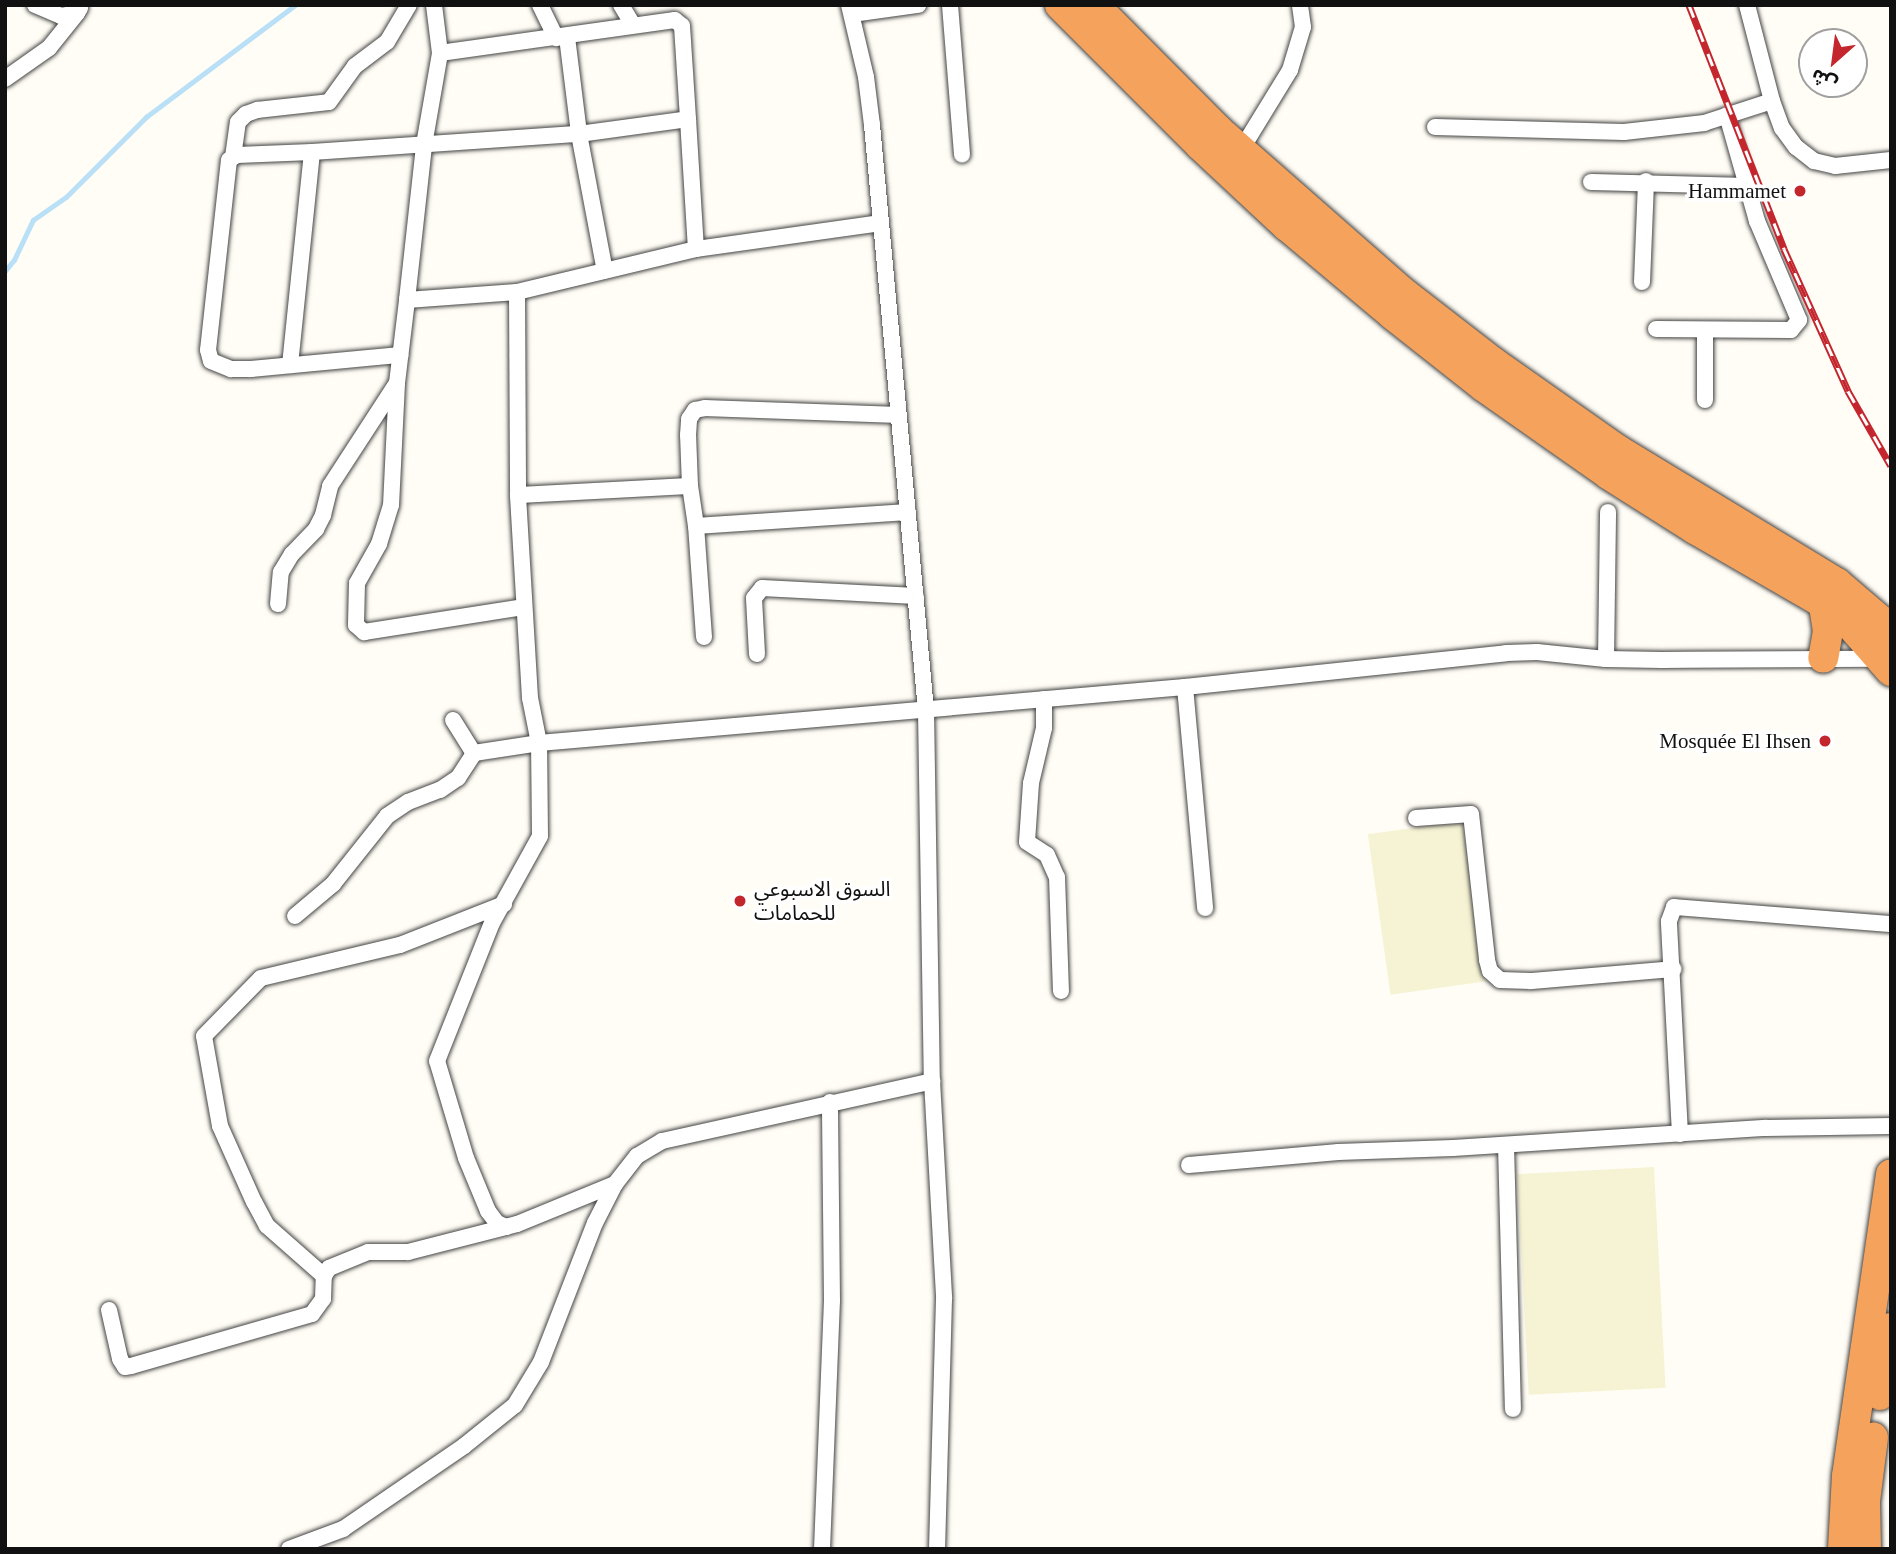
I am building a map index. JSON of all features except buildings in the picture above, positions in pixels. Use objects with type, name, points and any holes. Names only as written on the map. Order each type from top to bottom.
[{"type":"highway","points":[[1060,5],[1199,145],[1287,226],[1483,386],[1673,515],[1839,611],[1883,649]]},
{"type":"highway","points":[[1094,5],[1241,150],[1405,294],[1494,363],[1618,450],[1837,583],[1883,649]]},
{"type":"highway","points":[[1816,596],[1824,607],[1828,631],[1823,658]]},
{"type":"highway","points":[[1843,1549],[1847,1476],[1891,1174]]},
{"type":"highway","points":[[1866,1549],[1865,1501],[1891,1328]]},
{"type":"street","points":[[35,5],[61,16],[79,9]]},
{"type":"street","points":[[400,355],[231,369],[211,361],[208,351],[228,165],[233,157],[239,122],[246,114],[257,110],[329,102],[355,66],[387,42],[410,5]]},
{"type":"street","points":[[433,5],[440,53],[424,145],[400,355],[391,505],[379,544],[357,583],[358,628],[364,632],[523,607]]},
{"type":"street","points":[[540,5],[562,37],[605,271]]},
{"type":"street","points":[[621,5],[632,25]]},
{"type":"street","points":[[918,5],[850,10],[866,77],[926,710],[932,1081],[944,1299],[937,1549]]},
{"type":"street","points":[[950,5],[962,155]]},
{"type":"street","points":[[1241,150],[1290,71],[1303,27],[1300,5]]},
{"type":"street","points":[[1747,5],[1772,101],[1782,128],[1796,147],[1814,161],[1853,166],[1891,160]]},
{"type":"street","points":[[5,79],[49,47],[79,9]]},
{"type":"street","points":[[440,53],[562,37],[666,19],[682,26],[696,249]]},
{"type":"street","points":[[1435,127],[1624,132],[1685,126],[1772,101]]},
{"type":"street","points":[[1656,329],[1791,330],[1799,320],[1769,253],[1727,116]]},
{"type":"street","points":[[233,157],[579,134],[688,119]]},
{"type":"street","points":[[290,365],[312,152]]},
{"type":"street","points":[[1591,182],[1646,181],[1748,186]]},
{"type":"street","points":[[1642,282],[1646,181]]},
{"type":"street","points":[[407,300],[517,292],[696,249],[880,223]]},
{"type":"street","points":[[506,1227],[497,1223],[488,1211],[466,1158],[438,1061],[488,935],[540,836],[539,743],[530,698],[518,495],[517,292]]},
{"type":"street","points":[[1705,331],[1705,400]]},
{"type":"street","points":[[278,604],[281,572],[292,554],[316,528],[323,515],[330,486],[397,383]]},
{"type":"street","points":[[704,636],[696,526],[690,486],[689,419],[695,410],[705,408],[898,415]]},
{"type":"street","points":[[518,495],[690,486]]},
{"type":"street","points":[[696,526],[908,512]]},
{"type":"street","points":[[1605,659],[1608,512]]},
{"type":"street","points":[[757,654],[754,598],[762,588],[916,596]]},
{"type":"street","points":[[295,916],[333,884],[387,817],[408,802],[440,790],[458,778],[474,753],[539,743],[1185,687],[1506,653],[1537,652],[1605,659],[1823,658],[1883,649]]},
{"type":"street","points":[[1185,687],[1205,908]]},
{"type":"street","points":[[1044,699],[1044,728],[1031,783],[1027,842],[1047,855],[1057,877],[1061,991]]},
{"type":"street","points":[[453,720],[474,753]]},
{"type":"street","points":[[1416,818],[1471,814],[1487,960],[1490,971],[1500,980],[1531,981],[1673,969]]},
{"type":"street","points":[[324,1276],[267,1226],[254,1202],[220,1126],[204,1036],[261,978],[400,945],[504,904]]},
{"type":"street","points":[[1681,1133],[1670,915],[1674,907],[1891,924]]},
{"type":"street","points":[[289,1549],[343,1530],[473,1439],[515,1405],[541,1362],[595,1223],[615,1184],[637,1156],[662,1140],[932,1081]]},
{"type":"street","points":[[822,1549],[832,1301],[830,1102]]},
{"type":"street","points":[[1189,1165],[1338,1152],[1506,1145],[1681,1133],[1891,1126]]},
{"type":"street","points":[[1506,1145],[1513,1409]]},
{"type":"street","points":[[109,1310],[120,1359],[125,1367],[131,1366],[312,1314],[323,1299],[324,1276],[329,1268],[368,1252],[408,1252],[506,1227],[615,1184]]},
{"type":"shaded area","points":[[1462,821],[1485,981],[1390,995],[1368,834]]},
{"type":"shaded area","points":[[1654,1167],[1666,1388],[1529,1395],[1517,1174]]},
{"type":"waterway","points":[[5,271],[14,260],[33,220],[66,197],[146,117],[295,5]]},
{"type":"railway","points":[[1689,5],[1784,249],[1848,391],[1891,466]]},
{"type":"place","name":"Hammamet","points":[[1800,191]]},
{"type":"place","name":"Mosquée El Ihsen","points":[[1825,741]]},
{"type":"place","name":"السوق الاسبوعي للحمامات","points":[[740,901]]}]
